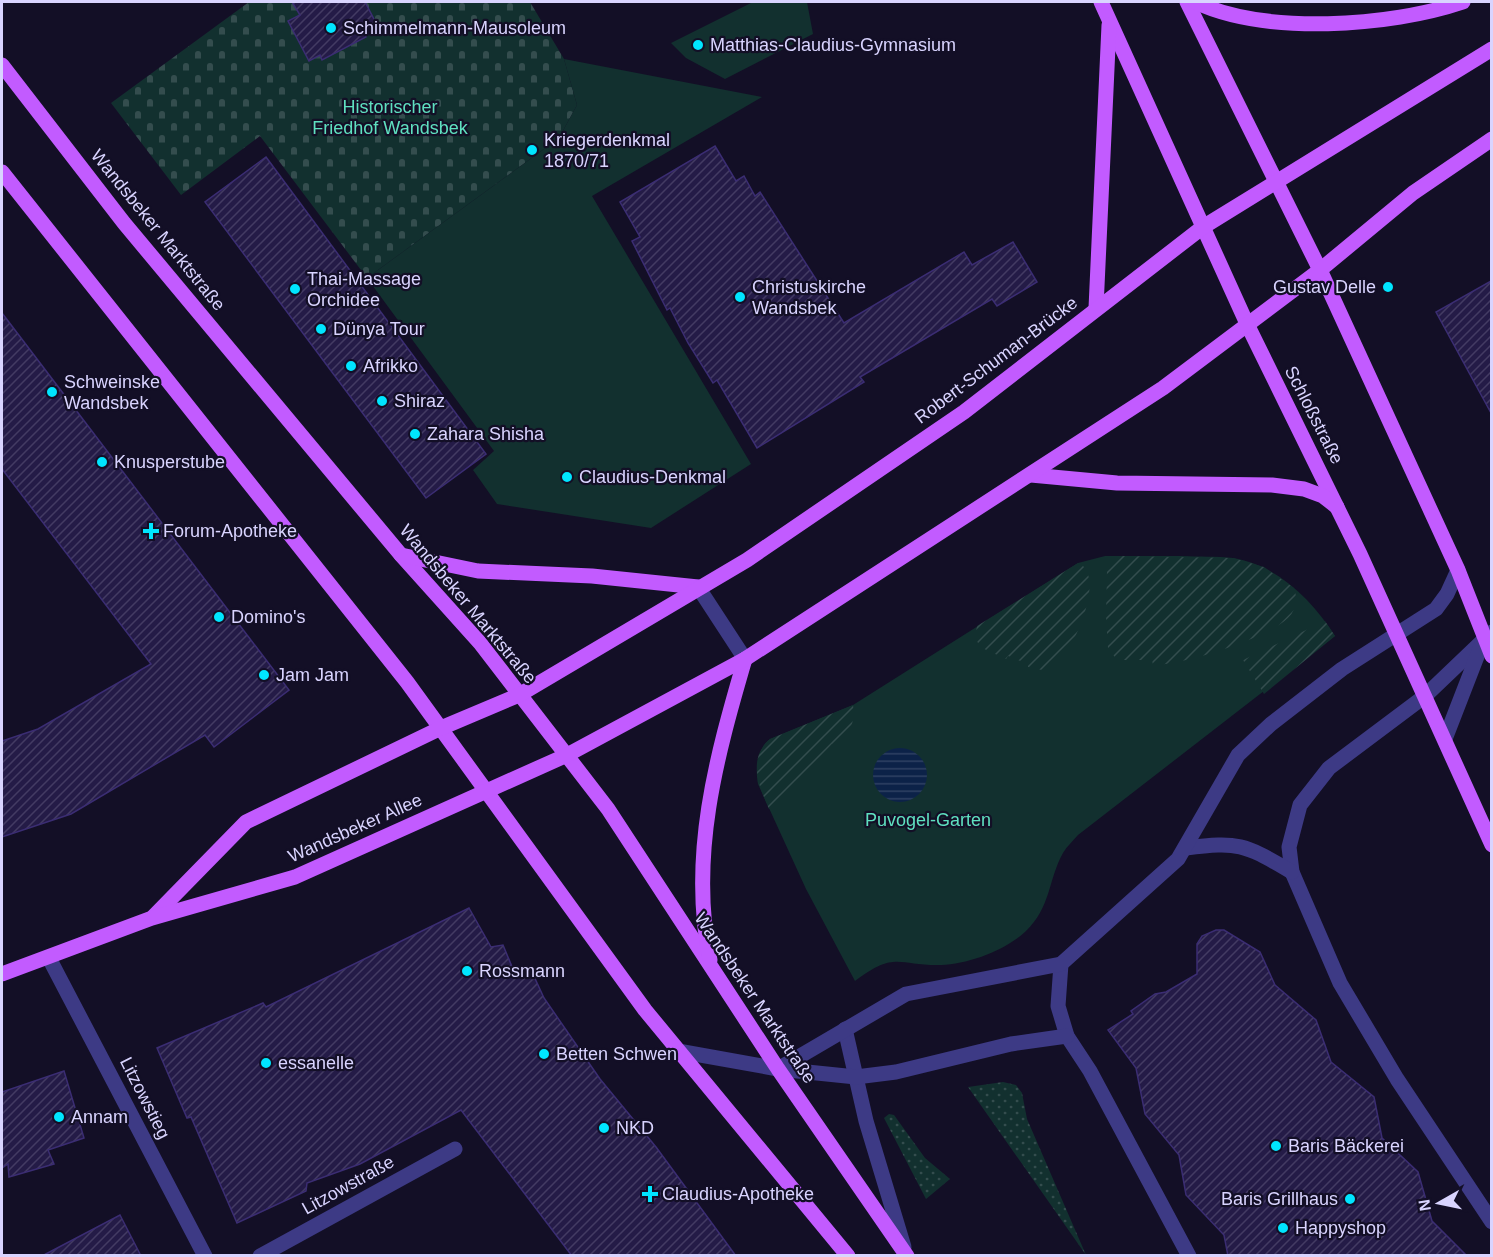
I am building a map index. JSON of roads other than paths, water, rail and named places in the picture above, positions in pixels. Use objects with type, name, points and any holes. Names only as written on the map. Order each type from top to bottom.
[{"type":"main road","name":"Schloßstraße","points":[[1101,2],[1248,326],[1339,508],[1491,845]]},
{"type":"main road","points":[[1187,2],[1320,270],[1488,634],[1491,656]]},
{"type":"main road","points":[[1194,2],[1219,13],[1244,19],[1343,22],[1384,19],[1463,2]]},
{"type":"main road","points":[[1096,308],[1109,22]]},
{"type":"main road","name":"Robert-Schuman-Brücke","points":[[519,695],[755,555],[964,412],[1203,227],[1491,49]]},
{"type":"main road","name":"Wandsbeker Marktstraße","points":[[2,65],[124,223],[401,555],[480,643],[567,755],[608,809],[777,1069],[905,1251]]},
{"type":"main road","points":[[567,755],[745,659],[1163,388],[1320,270],[1413,193],[1491,139]]},
{"type":"main road","points":[[2,172],[441,728],[645,1010],[849,1256]]},
{"type":"main road","points":[[1031,475],[1117,483],[1272,486],[1304,489],[1323,496],[1339,508]]},
{"type":"main road","points":[[401,555],[478,572],[592,576],[698,587]]},
{"type":"main road","points":[[712,969],[703,908],[705,821],[719,747],[745,659]]},
{"type":"main road","name":"Wandsbeker Allee","points":[[152,918],[246,822],[441,728],[519,695]]},
{"type":"main road","name":"Wandsbeker Allee","points":[[2,974],[152,918],[295,877],[567,755]]},
{"type":"street","points":[[777,1069],[906,994],[1061,964],[1178,859],[1238,755],[1271,724],[1320,684],[1436,609],[1447,594],[1458,570]]},
{"type":"street","points":[[698,587],[745,659]]},
{"type":"street","points":[[1488,634],[1425,696],[1329,768],[1300,805],[1289,847],[1292,872],[1340,983],[1397,1079],[1491,1222]]},
{"type":"street","points":[[1445,740],[1488,634]]},
{"type":"street","points":[[1186,848],[1221,843],[1248,847],[1292,872]]},
{"type":"street","name":"Litzowstieg","points":[[49,958],[205,1256]]},
{"type":"street","points":[[1061,964],[1058,1006],[1067,1036],[1090,1071],[1190,1256]]},
{"type":"street","points":[[846,1029],[866,1121],[905,1251]]},
{"type":"street","points":[[678,1051],[777,1069],[856,1077],[896,1072],[1011,1044],[1067,1036]]},
{"type":"street","name":"Litzowstraße","points":[[260,1256],[455,1149]]},
{"type":"water","points":[[895,748],[905,748],[915,752],[923,760],[927,775],[923,790],[915,798],[905,802],[895,802],[885,798],[877,790],[873,780],[873,770],[877,760],[885,752]]},
{"type":"place","name":"Schimmelmann-Mausoleum","points":[[331,28]]},
{"type":"place","name":"Matthias-Claudius-Gymnasium","points":[[698,45]]},
{"type":"place","name":"Kriegerdenkmal 1870/71","points":[[532,150]]},
{"type":"place","name":"Gustav Delle","points":[[1388,287]]},
{"type":"place","name":"Thai-Massage Orchidee","points":[[295,289]]},
{"type":"place","name":"Christuskirche Wandsbek","points":[[740,297]]},
{"type":"place","name":"Dünya Tour","points":[[321,329]]},
{"type":"place","name":"Afrikko","points":[[351,366]]},
{"type":"place","name":"Schweinske Wandsbek","points":[[52,392]]},
{"type":"place","name":"Shiraz","points":[[382,401]]},
{"type":"place","name":"Zahara Shisha","points":[[415,434]]},
{"type":"place","name":"Knusperstube","points":[[102,462]]},
{"type":"place","name":"Claudius-Denkmal","points":[[567,477]]},
{"type":"place","name":"Forum-Apotheke","points":[[151,531]]},
{"type":"place","name":"Domino's","points":[[219,617]]},
{"type":"place","name":"Jam Jam","points":[[264,675]]},
{"type":"place","name":"Rossmann","points":[[467,971]]},
{"type":"place","name":"Betten Schwen","points":[[544,1054]]},
{"type":"place","name":"essanelle","points":[[266,1063]]},
{"type":"place","name":"Annam","points":[[59,1117]]},
{"type":"place","name":"NKD","points":[[604,1128]]},
{"type":"place","name":"Baris Bäckerei","points":[[1276,1146]]},
{"type":"place","name":"Claudius-Apotheke","points":[[650,1194]]},
{"type":"place","name":"Baris Grillhaus","points":[[1350,1199]]},
{"type":"place","name":"Happyshop","points":[[1283,1228]]},
{"type":"park label","name":"Historischer Friedhof Wandsbek","points":[[390,117]]},
{"type":"park label","name":"Puvogel-Garten","points":[[928,820]]}]
